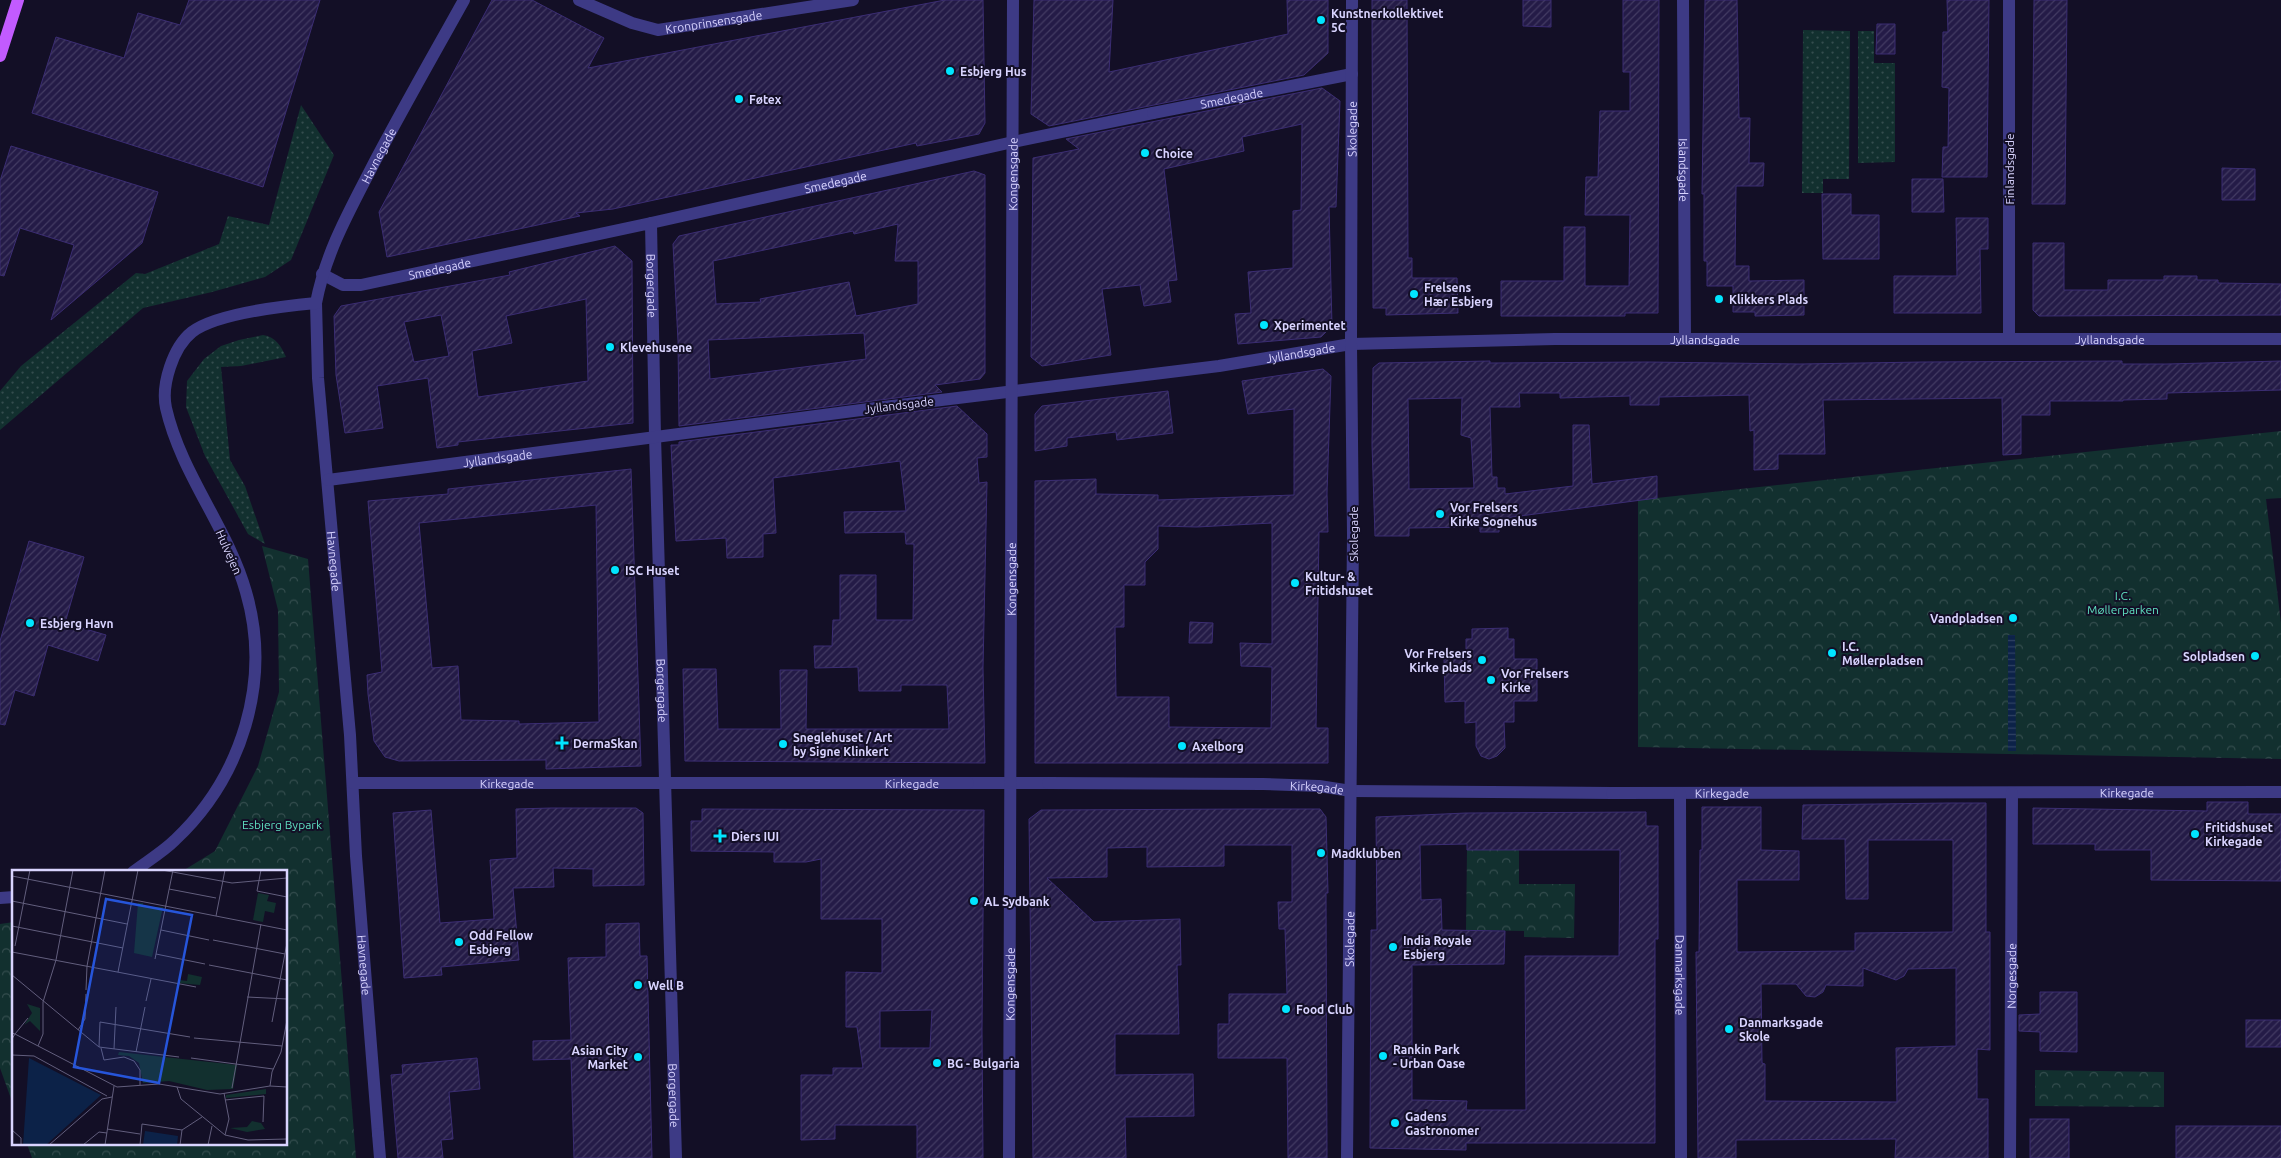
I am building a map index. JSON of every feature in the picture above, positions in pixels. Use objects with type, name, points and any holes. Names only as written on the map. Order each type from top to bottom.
[{"type":"main road","points":[[0,56],[18,0]]},
{"type":"street","name":"Havnegade","points":[[380,1158],[350,735],[318,378],[316,303],[322,274],[336,237],[406,104],[464,0]]},
{"type":"street","name":"Kronprinsensgade","points":[[579,0],[632,23],[658,30],[853,0]]},
{"type":"street","name":"Kongensgade","points":[[1009,1158],[1010,391],[1013,0]]},
{"type":"street","name":"Skolegade","points":[[1347,1158],[1353,535],[1351,344],[1352,0]]},
{"type":"street","name":"Islandsgade","points":[[1683,0],[1684,339]]},
{"type":"street","name":"Finlandsgade","points":[[2009,0],[2009,338]]},
{"type":"street","name":"Smedegade","points":[[322,274],[343,284],[361,285],[651,223],[1013,142],[1352,74]]},
{"type":"street","name":"Borgergade","points":[[651,223],[655,436],[676,1158]]},
{"type":"street","name":"Hulvejen","points":[[135,870],[175,841],[203,809],[228,772],[242,738],[252,702],[256,665],[254,628],[246,591],[232,556],[180,450],[166,407],[166,378],[175,356],[191,333],[212,323],[251,312],[316,303]]},
{"type":"street","name":"Jyllandsgade","points":[[328,480],[655,436],[1219,366],[1351,344],[1684,339],[2281,338]]},
{"type":"street","name":"Kirkegade","points":[[352,783],[1263,784],[1319,786],[1351,791],[1680,793],[2012,794],[2281,792]]},
{"type":"street","name":"Danmarksgade","points":[[1680,793],[1681,1158]]},
{"type":"street","name":"Norgesgade","points":[[2010,1158],[2012,794]]},
{"type":"green space","points":[[1803,30],[1850,31],[1849,179],[1823,179],[1823,193],[1802,193]]},
{"type":"green space","points":[[1858,31],[1874,31],[1874,63],[1895,63],[1895,162],[1858,163]]},
{"type":"green space","points":[[301,105],[334,155],[291,260],[265,277],[143,308],[0,430],[0,391],[21,366],[136,273],[145,274],[219,244],[228,216],[269,225]]},
{"type":"green space","points":[[263,335],[278,343],[286,357],[241,366],[221,367],[230,460],[245,486],[265,544],[248,534],[205,456],[186,407],[187,381],[204,359],[221,346]]},
{"type":"green space","name":"I.C. Møllerparken","points":[[2281,431],[2281,498],[2266,499],[2281,623],[2281,759],[1638,747],[1638,500]]},
{"type":"green space","name":"Esbjerg Bypark","points":[[262,546],[308,559],[356,1158],[32,1158],[28,1146],[288,1146],[288,870],[184,870],[215,851],[258,766],[279,692],[278,610]]},
{"type":"green space","points":[[1467,850],[1519,850],[1519,884],[1575,884],[1574,938],[1524,937],[1524,931],[1466,930]]},
{"type":"green space","points":[[12,922],[12,1101],[0,1068],[0,924]]},
{"type":"green space","points":[[2035,1070],[2164,1072],[2164,1107],[2035,1106]]},
{"type":"water","points":[[2008,635],[2015,635],[2016,751],[2008,751]]},
{"type":"building","points":[[189,0],[320,0],[263,187],[32,113],[56,37],[124,58],[138,13],[180,25]]},
{"type":"building","points":[[492,0],[532,0],[604,38],[588,68],[945,0],[983,0],[985,123],[979,134],[917,146],[916,143],[613,209],[576,213],[580,216],[387,257],[379,212]]},
{"type":"building","points":[[1034,0],[1113,0],[1109,72],[1288,34],[1287,0],[1328,0],[1328,53],[1304,75],[1049,126],[1031,114]]},
{"type":"building","points":[[1372,0],[1407,0],[1408,258],[1412,258],[1412,278],[1457,278],[1458,313],[1386,315],[1386,308],[1373,308]]},
{"type":"building","points":[[1523,0],[1551,0],[1551,27],[1523,26]]},
{"type":"building","points":[[1623,0],[1659,0],[1658,313],[1625,313],[1625,316],[1501,316],[1501,281],[1564,281],[1564,227],[1585,227],[1585,286],[1629,286],[1630,215],[1585,215],[1586,177],[1598,177],[1600,111],[1630,111],[1630,72],[1623,72]]},
{"type":"building","points":[[1705,0],[1737,0],[1739,118],[1750,118],[1749,163],[1764,163],[1763,186],[1736,186],[1735,266],[1749,266],[1749,281],[1804,280],[1804,315],[1755,316],[1755,312],[1733,312],[1733,286],[1707,286],[1707,261],[1704,261],[1704,194],[1702,194]]},
{"type":"building","points":[[1947,0],[1989,0],[1987,177],[1942,177],[1943,147],[1948,147],[1949,88],[1942,87],[1943,32],[1948,32]]},
{"type":"building","points":[[2034,0],[2067,0],[2065,204],[2032,204]]},
{"type":"building","points":[[1877,24],[1895,24],[1895,54],[1876,54]]},
{"type":"building","points":[[1322,88],[1340,101],[1336,207],[1329,207],[1332,326],[1321,337],[1238,344],[1235,314],[1251,313],[1248,272],[1293,268],[1293,211],[1301,210],[1302,124],[1242,137],[1244,151],[1164,169],[1177,280],[1168,281],[1171,302],[1144,306],[1140,285],[1102,289],[1111,355],[1042,366],[1031,357],[1033,158],[1079,149],[1066,139]]},
{"type":"building","points":[[11,146],[158,192],[142,243],[51,320],[74,245],[20,228],[4,276],[0,275],[0,181]]},
{"type":"building","points":[[2222,168],[2255,169],[2255,200],[2222,200]]},
{"type":"building","points":[[974,171],[985,175],[985,373],[980,379],[935,385],[942,392],[679,426],[678,341],[673,244],[679,236]],"holes":[[[898,224],[895,261],[918,261],[918,304],[856,316],[849,282],[760,299],[761,302],[716,304],[713,261],[853,231],[854,234]],[[864,333],[866,359],[710,379],[708,340]]]},
{"type":"building","points":[[1912,179],[1943,179],[1944,212],[1912,212]]},
{"type":"building","points":[[1822,194],[1851,194],[1851,215],[1879,215],[1879,259],[1823,259]]},
{"type":"building","points":[[1956,218],[1988,218],[1988,249],[1980,249],[1981,313],[1894,313],[1894,276],[1957,276]]},
{"type":"building","points":[[2033,243],[2064,243],[2064,290],[2108,290],[2108,280],[2164,280],[2164,276],[2197,276],[2197,280],[2218,280],[2218,283],[2281,284],[2281,315],[2039,316],[2033,310]]},
{"type":"building","points":[[615,246],[632,261],[633,423],[458,442],[458,445],[437,448],[428,378],[377,386],[383,428],[345,433],[336,375],[334,316],[341,306],[510,275],[509,272]],"holes":[[[586,299],[588,381],[478,397],[472,351],[512,343],[506,316]],[[441,315],[449,356],[414,362],[404,322]]]},
{"type":"building","points":[[1490,361],[1490,363],[1648,362],[1800,364],[2122,361],[2122,364],[2167,364],[2281,361],[2281,390],[2167,393],[2167,399],[2050,401],[2050,415],[2021,415],[2021,454],[2003,455],[2002,398],[1823,400],[1825,454],[1778,454],[1778,469],[1754,470],[1754,430],[1750,431],[1749,395],[1659,397],[1659,405],[1630,405],[1630,396],[1560,398],[1560,393],[1519,393],[1520,407],[1490,407],[1492,477],[1497,477],[1497,488],[1505,488],[1505,494],[1573,486],[1573,425],[1589,425],[1592,484],[1657,476],[1657,498],[1505,518],[1505,527],[1499,527],[1499,532],[1480,532],[1480,527],[1409,528],[1409,536],[1375,536],[1372,444],[1373,368],[1379,363]],"holes":[[[1462,398],[1461,435],[1471,438],[1474,488],[1409,489],[1408,399]]]},
{"type":"building","points":[[1323,369],[1331,376],[1327,493],[1328,532],[1319,532],[1316,728],[1328,728],[1328,763],[1035,763],[1035,481],[1096,479],[1096,494],[1158,495],[1158,500],[1294,495],[1294,409],[1248,414],[1242,381]],"holes":[[[1272,523],[1272,644],[1240,643],[1241,666],[1272,667],[1271,728],[1169,727],[1169,697],[1116,697],[1115,627],[1124,627],[1124,585],[1145,585],[1145,562],[1158,549],[1158,526],[1197,527]]]},
{"type":"building","points":[[1168,391],[1173,433],[1117,440],[1116,432],[1067,438],[1067,446],[1035,451],[1035,414],[1042,406]]},
{"type":"building","points":[[957,406],[987,434],[987,457],[977,458],[979,483],[987,482],[983,668],[985,763],[685,761],[683,669],[716,669],[718,729],[781,729],[780,670],[807,670],[806,729],[949,729],[947,685],[901,685],[901,691],[859,691],[858,667],[815,668],[814,646],[832,646],[833,620],[840,620],[840,575],[876,575],[876,620],[913,620],[914,544],[906,544],[905,532],[845,533],[844,512],[906,511],[900,461],[773,478],[776,533],[763,534],[763,557],[727,558],[726,538],[676,541],[671,445],[679,445],[679,442]]},
{"type":"building","points":[[631,469],[641,766],[546,769],[546,760],[399,761],[385,757],[374,741],[368,694],[367,675],[382,672],[368,501],[448,494],[448,489]],"holes":[[[596,505],[599,722],[519,724],[519,721],[461,720],[458,666],[432,668],[419,523]]]},
{"type":"building","name":"Esbjerg Havn","points":[[29,541],[84,557],[65,623],[106,635],[98,661],[48,645],[34,696],[15,690],[5,725],[0,724],[0,641]]},
{"type":"building","points":[[1190,622],[1213,623],[1212,643],[1189,643]]},
{"type":"building","name":"Vor Frelsers Kirke","points":[[1508,628],[1508,639],[1514,639],[1514,659],[1537,659],[1537,701],[1514,701],[1514,722],[1504,722],[1505,748],[1497,756],[1489,759],[1481,756],[1476,746],[1476,722],[1465,723],[1465,701],[1445,702],[1444,659],[1466,659],[1466,639],[1472,639],[1472,629]]},
{"type":"building","points":[[2207,802],[2248,802],[2248,814],[2281,814],[2281,881],[2151,880],[2151,850],[2095,850],[2095,844],[2033,844],[2033,808],[2207,811]]},
{"type":"building","points":[[1986,803],[1986,932],[1990,932],[1990,1050],[1977,1049],[1977,1099],[1988,1099],[1988,1158],[1895,1158],[1896,1139],[1736,1140],[1736,1158],[1698,1158],[1696,952],[1699,952],[1702,807],[1761,807],[1761,850],[1799,851],[1799,880],[1737,880],[1737,952],[1855,951],[1855,933],[1953,932],[1953,840],[1868,840],[1868,899],[1846,899],[1845,839],[1802,839],[1803,805]],"holes":[[[1863,968],[1896,980],[1904,976],[1908,969],[1956,968],[1956,1046],[1896,1048],[1897,1102],[1765,1101],[1765,1064],[1762,1063],[1761,984],[1796,984],[1806,996],[1815,997],[1823,992],[1826,985],[1863,986]]]},
{"type":"building","points":[[636,808],[643,813],[644,885],[593,886],[593,869],[553,868],[554,887],[513,888],[519,960],[441,967],[442,975],[404,978],[393,813],[431,810],[440,923],[494,919],[490,860],[517,858],[516,809]]},
{"type":"building","points":[[702,809],[984,810],[983,1158],[917,1158],[917,1125],[835,1125],[835,1139],[801,1140],[801,1075],[833,1075],[833,1068],[863,1068],[857,1027],[846,1027],[846,972],[882,973],[882,919],[821,919],[821,859],[806,862],[774,862],[774,852],[691,851],[691,821],[702,821]],"holes":[[[932,1010],[930,1048],[880,1048],[880,1011]]]},
{"type":"building","points":[[1320,809],[1326,817],[1328,893],[1326,893],[1327,1158],[1288,1158],[1287,1058],[1218,1058],[1218,1024],[1229,1024],[1229,994],[1287,994],[1285,929],[1279,929],[1278,902],[1292,902],[1292,845],[1224,845],[1224,866],[1147,867],[1147,847],[1107,848],[1107,877],[1047,878],[1094,922],[1180,919],[1181,965],[1177,965],[1179,1034],[1115,1034],[1115,1075],[1193,1074],[1194,1116],[1125,1117],[1126,1158],[1033,1158],[1029,819],[1041,810]]},
{"type":"building","points":[[1646,812],[1646,826],[1658,826],[1658,939],[1655,939],[1655,1143],[1466,1143],[1466,1150],[1370,1148],[1371,930],[1377,930],[1376,817],[1466,813]],"holes":[[[1467,844],[1467,850],[1620,850],[1619,956],[1525,956],[1526,1110],[1466,1110],[1467,1101],[1412,1100],[1412,965],[1504,964],[1505,931],[1442,930],[1441,899],[1421,900],[1420,845]]]},
{"type":"building","points":[[639,923],[640,956],[647,956],[652,1158],[574,1158],[571,1059],[533,1060],[533,1041],[571,1040],[568,958],[606,957],[606,924]]},
{"type":"building","points":[[2040,992],[2077,992],[2077,1052],[2040,1051],[2040,1032],[2019,1031],[2019,1015],[2040,1014]]},
{"type":"building","points":[[2246,1020],[2281,1020],[2281,1047],[2246,1047]]},
{"type":"building","points":[[477,1058],[480,1089],[449,1092],[453,1139],[441,1140],[443,1158],[398,1158],[391,1075],[403,1074],[402,1065]]},
{"type":"building","points":[[2030,1119],[2069,1119],[2069,1158],[2030,1158]]},
{"type":"building","points":[[2176,1126],[2281,1126],[2281,1158],[2176,1158]]},
{"type":"place","name":"Kunstnerkollektivet 5C","points":[[1321,20]]},
{"type":"place","name":"Esbjerg Hus","points":[[950,71]]},
{"type":"place","name":"Føtex","points":[[739,99]]},
{"type":"place","name":"Choice","points":[[1145,153]]},
{"type":"place","name":"Frelsens Hær Esbjerg","points":[[1414,294]]},
{"type":"place","name":"Klikkers Plads","points":[[1719,299]]},
{"type":"place","name":"Xperimentet","points":[[1264,325]]},
{"type":"place","name":"Klevehusene","points":[[610,347]]},
{"type":"place","name":"Vor Frelsers Kirke Sognehus","points":[[1440,514]]},
{"type":"place","name":"ISC Huset","points":[[615,570]]},
{"type":"place","name":"Kultur- & Fritidshuset","points":[[1295,583]]},
{"type":"place","name":"Vandpladsen","points":[[2013,618]]},
{"type":"place","name":"Esbjerg Havn","points":[[30,623]]},
{"type":"place","name":"I.C. Møllerpladsen","points":[[1832,653]]},
{"type":"place","name":"Solpladsen","points":[[2255,656]]},
{"type":"place","name":"Vor Frelsers Kirke plads","points":[[1482,660]]},
{"type":"place","name":"Vor Frelsers Kirke","points":[[1491,680]]},
{"type":"place","name":"DermaSkan","points":[[562,743]]},
{"type":"place","name":"Sneglehuset / Art by Signe Klinkert","points":[[783,744]]},
{"type":"place","name":"Axelborg","points":[[1182,746]]},
{"type":"place","name":"Fritidshuset Kirkegade","points":[[2195,834]]},
{"type":"place","name":"Diers IUI","points":[[720,836]]},
{"type":"place","name":"Madklubben","points":[[1321,853]]},
{"type":"place","name":"AL Sydbank","points":[[974,901]]},
{"type":"place","name":"Odd Fellow Esbjerg","points":[[459,942]]},
{"type":"place","name":"India Royale Esbjerg","points":[[1393,947]]},
{"type":"place","name":"Well B","points":[[638,985]]},
{"type":"place","name":"Food Club","points":[[1286,1009]]},
{"type":"place","name":"Danmarksgade Skole","points":[[1729,1029]]},
{"type":"place","name":"Rankin Park - Urban Oase","points":[[1383,1056]]},
{"type":"place","name":"Asian City Market","points":[[638,1057]]},
{"type":"place","name":"BG - Bulgaria","points":[[937,1063]]},
{"type":"place","name":"Gadens Gastronomer","points":[[1395,1123]]}]
